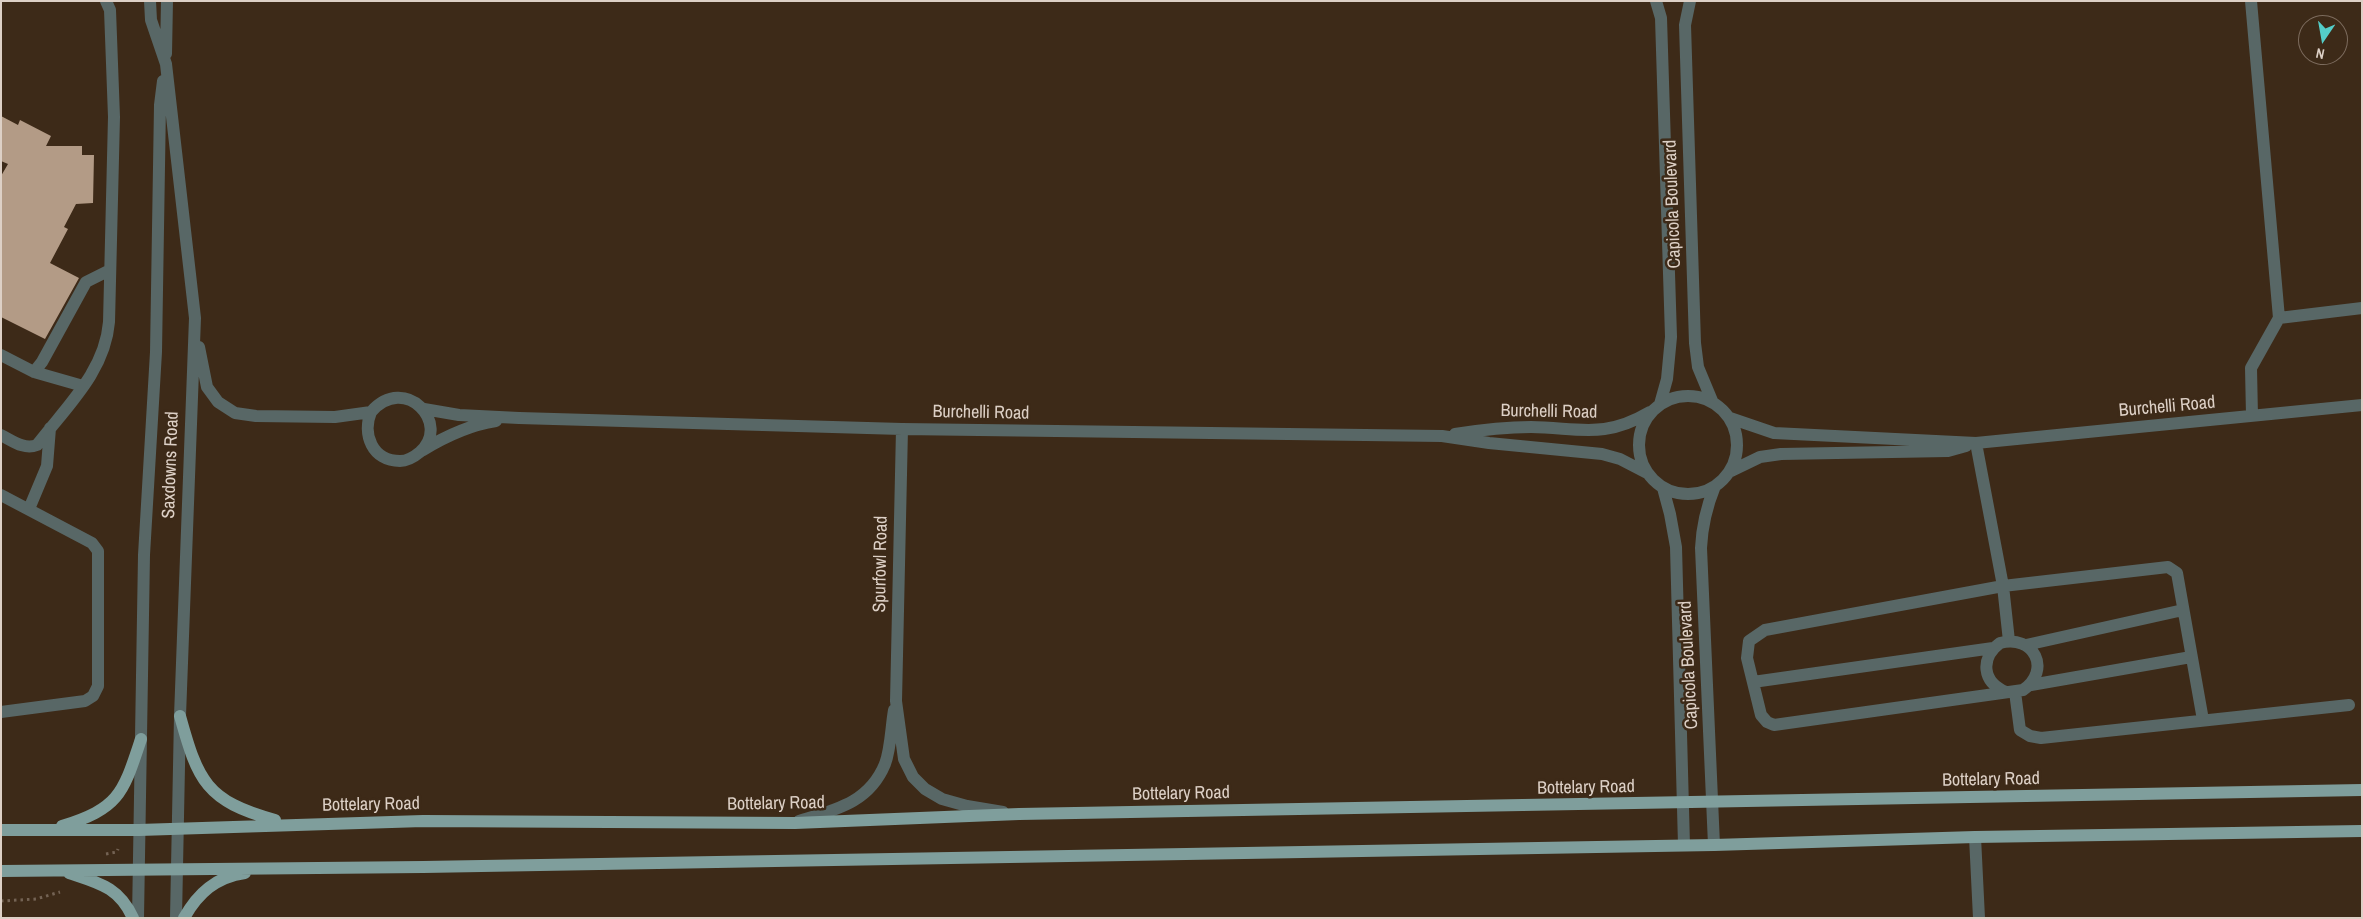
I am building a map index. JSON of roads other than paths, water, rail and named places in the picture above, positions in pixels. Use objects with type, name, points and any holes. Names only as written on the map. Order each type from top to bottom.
[{"type":"main road","points":[[180,716],[192,756],[213,792],[229,804],[248,813],[287,824]]},
{"type":"main road","points":[[48,830],[85,819],[107,807],[121,792],[141,739]]},
{"type":"main road","name":"Bottelary Road","points":[[1,830],[139,830],[177,827],[423,821],[795,823],[1019,814],[1682,804],[2362,790]]},
{"type":"main road","points":[[1,871],[1714,845],[1975,837],[2362,831]]},
{"type":"main road","points":[[184,918],[193,901],[214,883],[231,875],[287,868]]},
{"type":"main road","points":[[58,870],[98,882],[118,893],[134,918]]},
{"type":"street","points":[[1,435],[23,446],[30,447],[37,444],[95,370],[106,346],[109,322],[114,118],[110,10],[106,1]]},
{"type":"street","points":[[150,1],[151,20],[166,64]]},
{"type":"street","name":"Saxdowns Road","points":[[138,918],[144,555],[156,352],[160,105],[166,64],[167,1]]},
{"type":"street","name":"Capicola Boulevard","points":[[1655,408],[1667,379],[1671,337],[1661,18],[1656,1]]},
{"type":"street","name":"Capicola Boulevard","points":[[1690,1],[1685,25],[1694,343],[1698,367],[1713,403]]},
{"type":"street","points":[[2251,1],[2280,318],[2251,368],[2252,416]]},
{"type":"street","name":"Saxdowns Road","points":[[166,64],[195,318],[180,716],[176,918]]},
{"type":"street","points":[[34,372],[42,362],[86,282],[110,270]]},
{"type":"street","points":[[2280,318],[2362,308]]},
{"type":"street","points":[[195,318],[207,386],[218,402],[230,410],[245,416],[335,417],[372,412]]},
{"type":"street","points":[[1,355],[34,372],[83,386]]},
{"type":"street","points":[[1681,396],[1703,398],[1713,403],[1730,418],[1734,428],[1737,450],[1730,471],[1715,486],[1706,492],[1684,494],[1663,488],[1647,473],[1640,458],[1638,442],[1640,431],[1655,408],[1681,396]]},
{"type":"street","points":[[397,397],[407,398],[424,409],[428,416],[430,433],[423,450],[414,457],[405,460],[384,458],[372,447],[366,432],[367,422],[372,412],[378,404],[397,397]]},
{"type":"street","name":"Burchelli Road","points":[[1730,418],[1774,433],[1976,443],[2362,405]]},
{"type":"street","name":"Burchelli Road","points":[[1442,436],[1488,429],[1530,427],[1602,431],[1635,421],[1655,408]]},
{"type":"street","name":"Burchelli Road","points":[[424,409],[440,413],[519,418],[902,429],[1442,436],[1489,443],[1602,454],[1620,459],[1647,473]]},
{"type":"street","name":"Burchelli Road","points":[[423,450],[447,435],[468,427],[519,418]]},
{"type":"street","points":[[29,509],[48,466],[50,428]]},
{"type":"street","name":"Spurfowl Road","points":[[795,823],[854,802],[873,784],[885,763],[896,700],[902,429]]},
{"type":"street","points":[[1976,443],[2003,586],[2009,641]]},
{"type":"street","name":"Burchelli Road","points":[[1730,471],[1760,457],[1781,454],[1948,451],[1976,443]]},
{"type":"street","name":"Capicola Boulevard","points":[[1714,845],[1700,548],[1706,508],[1715,486]]},
{"type":"street","name":"Capicola Boulevard","points":[[1663,488],[1676,547],[1684,845]]},
{"type":"street","points":[[1,495],[92,543],[98,551],[98,686],[93,696],[85,701],[1,712]]},
{"type":"street","points":[[2192,657],[2031,685],[2010,692],[1774,725],[1767,722],[1761,715],[1747,658],[1749,642],[1764,630],[2003,586],[2168,567],[2177,573],[2183,610],[2192,657],[2203,720]]},
{"type":"street","points":[[2026,645],[2183,610]]},
{"type":"street","points":[[2010,692],[1997,688],[1987,674],[1988,656],[1993,648],[2000,643],[2018,641],[2026,645],[2037,659],[2036,677],[2031,685]]},
{"type":"street","points":[[1753,682],[1993,648]]},
{"type":"street","points":[[2010,692],[2020,730],[2030,736],[2041,738],[2349,704]]},
{"type":"street","name":"Spurfowl Road","points":[[896,700],[904,759],[913,776],[925,789],[942,798],[967,806],[1019,814]]},
{"type":"street","points":[[1975,837],[1980,918]]}]
